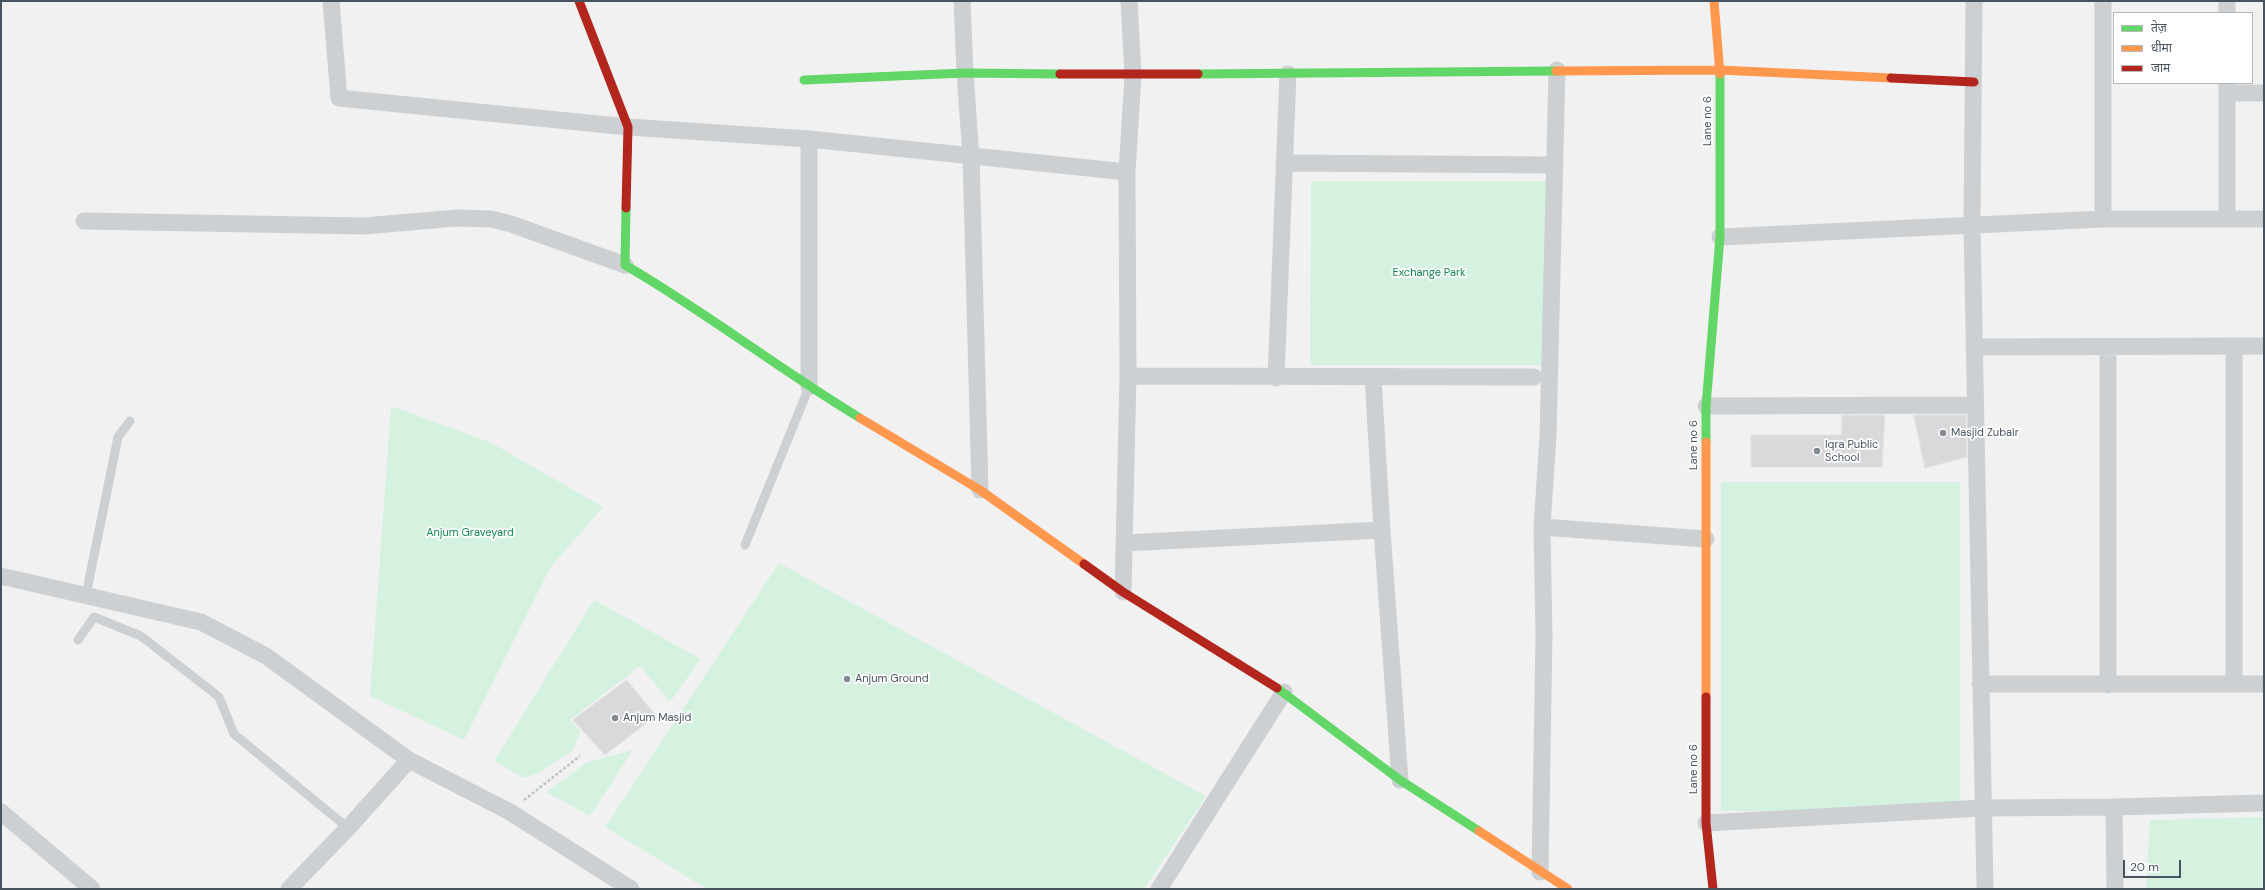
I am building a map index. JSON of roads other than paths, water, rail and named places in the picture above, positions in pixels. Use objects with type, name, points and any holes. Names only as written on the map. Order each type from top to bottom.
[{"type":"street","points":[[330,1],[339,98],[628,128],[809,139],[1127,172]]},
{"type":"street","points":[[579,1],[628,128],[625,265]]},
{"type":"street","points":[[962,1],[971,157],[980,490]]},
{"type":"street","points":[[1123,592],[1128,376],[1127,172],[1132,75],[1129,1]]},
{"type":"street","name":"Lane no 6","points":[[1713,889],[1706,823],[1706,406],[1720,237],[1720,70],[1714,1]]},
{"type":"street","points":[[1974,1],[1972,225],[1974,405],[1985,889]]},
{"type":"street","points":[[2103,1],[2103,219]]},
{"type":"street","points":[[2226,1],[2226,12]]},
{"type":"street","points":[[804,80],[965,73],[1132,75],[1557,70],[1720,70],[1974,82]]},
{"type":"street","points":[[1540,872],[1544,636],[1542,527],[1548,436],[1557,70]]},
{"type":"street","points":[[1276,378],[1288,74]]},
{"type":"street","points":[[2227,219],[2227,88],[2264,93]]},
{"type":"street","points":[[809,139],[809,387]]},
{"type":"street","points":[[1284,163],[1555,165]]},
{"type":"street","points":[[84,221],[364,226],[456,218],[491,219],[511,224],[625,265],[675,294],[809,387],[980,490],[1123,592],[1284,692],[1400,780],[1568,889]]},
{"type":"street","points":[[1720,237],[2103,219],[2264,219]]},
{"type":"street","points":[[2108,346],[2108,685]]},
{"type":"street","points":[[2234,346],[2234,684]]},
{"type":"street","points":[[1974,347],[2264,346]]},
{"type":"street","points":[[1128,376],[1276,378],[1534,377]]},
{"type":"street","points":[[1373,377],[1382,530],[1400,780]]},
{"type":"street","points":[[1706,406],[1974,405]]},
{"type":"street","points":[[1542,527],[1706,539]]},
{"type":"street","points":[[1124,542],[1382,530]]},
{"type":"street","points":[[1,576],[201,622],[266,656],[409,760],[510,812],[631,889]]},
{"type":"street","points":[[1980,684],[2264,684]]},
{"type":"street","points":[[1159,889],[1284,692]]},
{"type":"street","points":[[289,889],[348,828],[409,760]]},
{"type":"street","points":[[1706,823],[1983,808],[2114,807],[2264,803]]},
{"type":"street","points":[[2114,807],[2115,889]]},
{"type":"street","points":[[1,812],[92,889]]},
{"type":"lane","points":[[745,545],[809,387]]},
{"type":"lane","points":[[86,595],[118,437],[130,421]]},
{"type":"lane","points":[[78,640],[94,617],[141,636],[219,697],[234,734],[348,828]]},
{"type":"place","name":"Masjid Zubair","points":[[1943,433]]},
{"type":"place","name":"Iqra Public School","points":[[1817,451]]},
{"type":"place","name":"Anjum Ground","points":[[847,679]]},
{"type":"place","name":"Anjum Masjid","points":[[615,718]]},
{"type":"park label","name":"Exchange Park","points":[[1429,273]]},
{"type":"park label","name":"Anjum Graveyard","points":[[470,533]]}]
